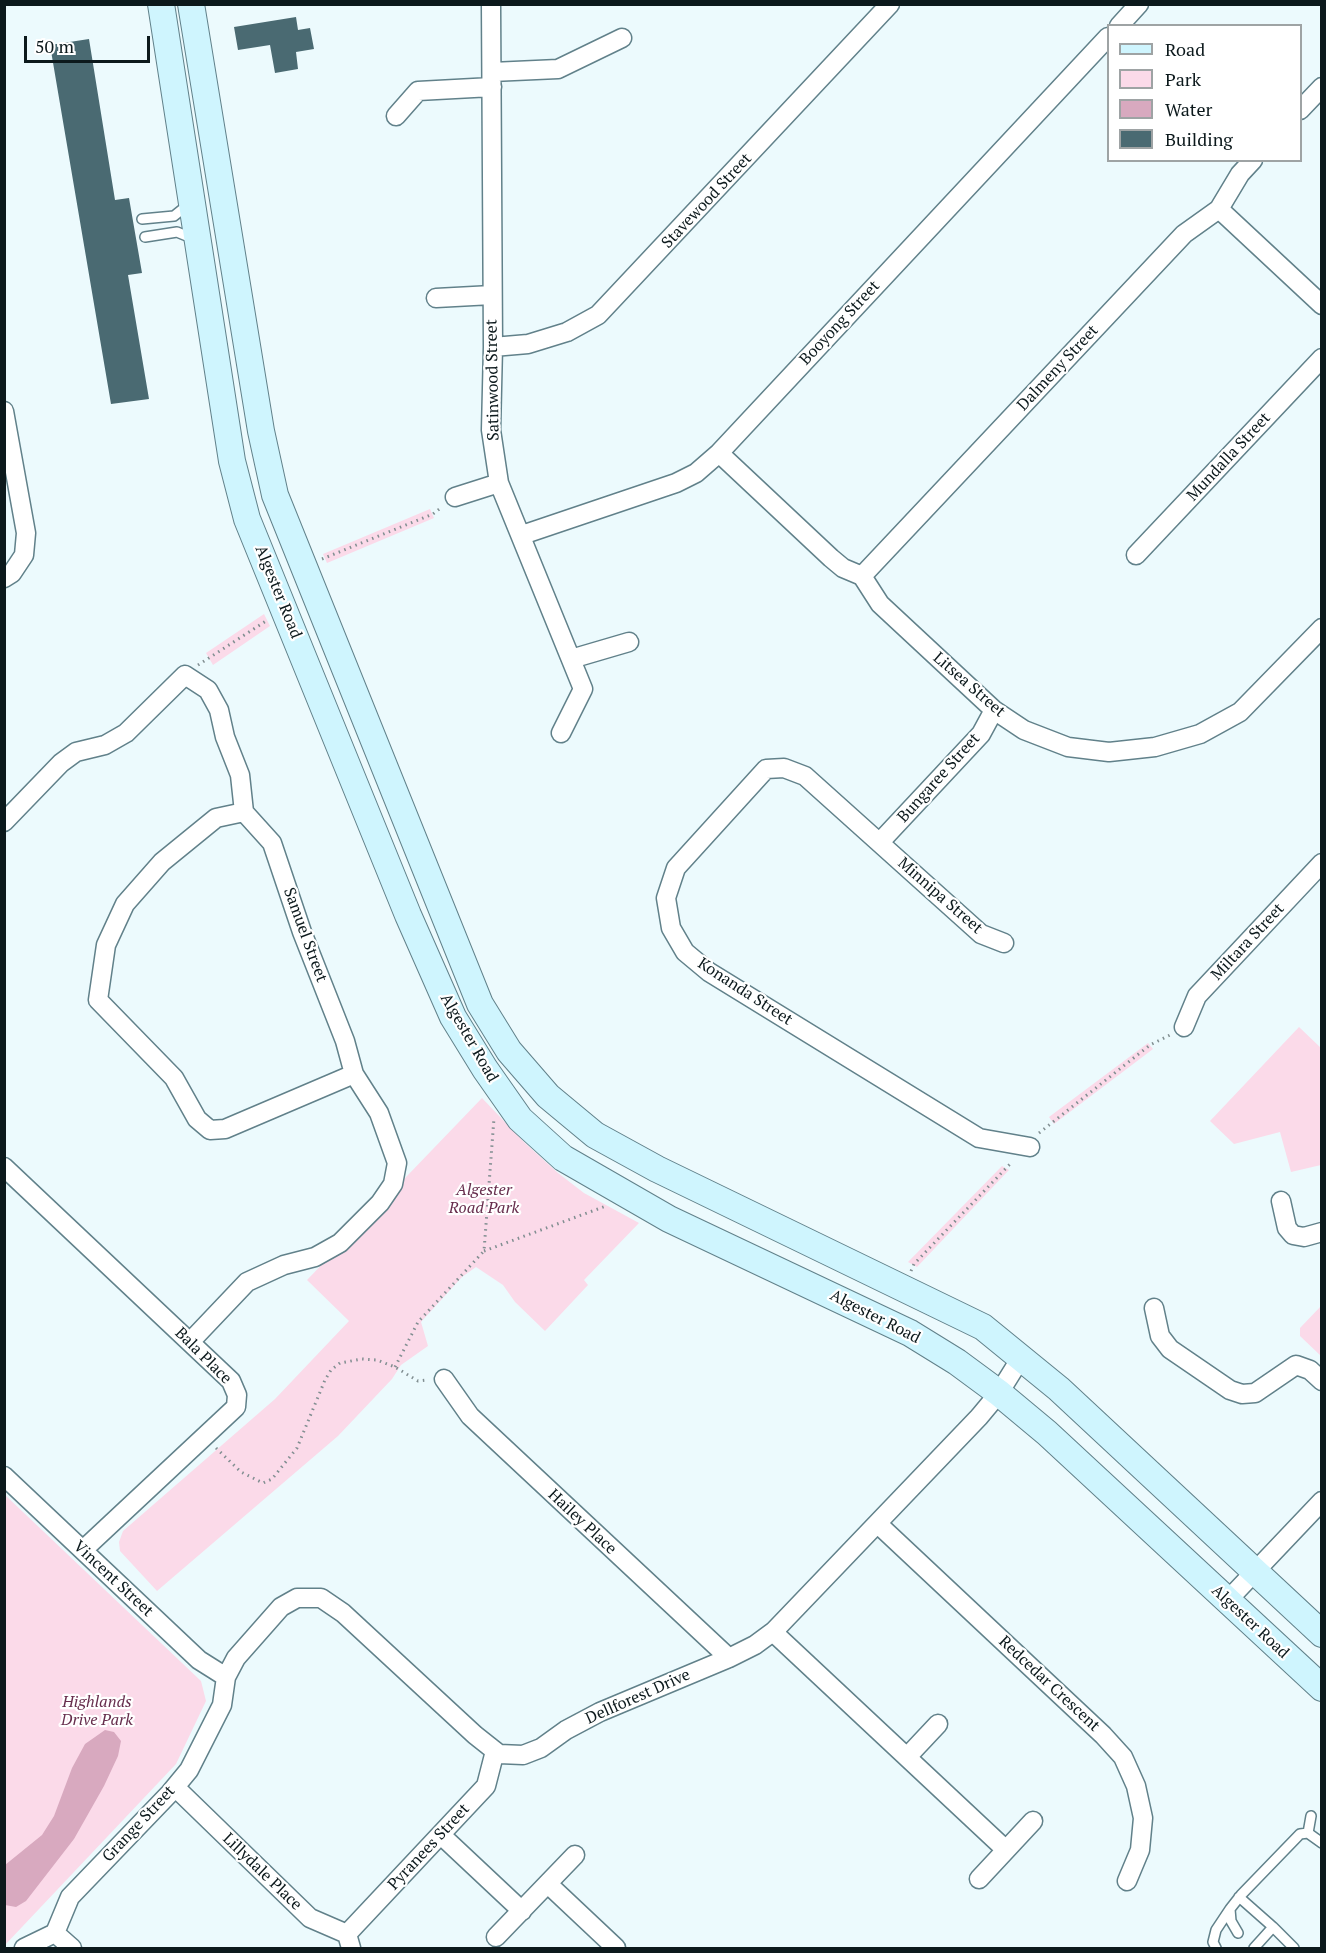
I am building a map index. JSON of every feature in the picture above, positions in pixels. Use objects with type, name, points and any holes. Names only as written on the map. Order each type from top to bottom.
[{"type":"main road","name":"Algester Road","points":[[161,4],[190,203],[232,461],[247,519],[408,915],[453,1017],[485,1069],[520,1119],[563,1158],[669,1219],[910,1333],[957,1362],[999,1393],[1047,1433],[1322,1688]]},
{"type":"main road","name":"Algester Road","points":[[191,4],[261,431],[275,495],[480,1004],[509,1052],[548,1096],[596,1135],[983,1327],[1022,1356],[1322,1634]]},
{"type":"street","name":"Satinwood Street","points":[[491,4],[493,347],[491,429],[499,483],[583,689],[561,733]]},
{"type":"street","points":[[1121,24],[1139,4]]},
{"type":"street","name":"Stavewood Street","points":[[493,347],[528,344],[567,332],[598,315],[879,8]]},
{"type":"street","points":[[396,116],[418,91],[558,69],[622,38]]},
{"type":"street","name":"Booyong Street","points":[[522,535],[676,483],[696,473],[719,453],[1107,38]]},
{"type":"street","points":[[1302,108],[1322,87]]},
{"type":"street","name":"Dalmeny Street","points":[[862,576],[1184,234],[1219,209],[1240,174],[1251,162]]},
{"type":"street","points":[[1219,209],[1322,305]]},
{"type":"street","points":[[436,298],[492,295]]},
{"type":"street","name":"Mundalla Street","points":[[1136,555],[1322,358]]},
{"type":"street","points":[[4,411],[26,533],[24,555],[12,573],[4,578]]},
{"type":"street","name":"Litsea Street","points":[[719,453],[831,558],[843,568],[862,576],[880,604],[994,710],[1024,730],[1068,747],[1109,752],[1155,747],[1200,734],[1240,712],[1322,628]]},
{"type":"street","points":[[455,497],[499,483]]},
{"type":"street","points":[[571,659],[629,642]]},
{"type":"street","points":[[4,822],[61,763],[76,752],[105,745],[126,733],[185,675],[208,690],[219,710],[225,737],[240,775],[244,812],[216,819],[162,862],[125,904],[106,945],[98,1000],[174,1078],[197,1119],[210,1130],[225,1129],[354,1074]]},
{"type":"street","name":"Bungaree Street","points":[[880,842],[981,734],[994,710]]},
{"type":"street","name":"Konanda Street","points":[[880,842],[805,776],[784,768],[766,769],[676,867],[666,898],[671,928],[685,952],[710,972],[969,1132],[979,1138],[1030,1148]]},
{"type":"street","name":"Samuel Street","points":[[190,1342],[247,1282],[284,1265],[315,1257],[340,1243],[380,1203],[393,1184],[397,1162],[379,1113],[354,1074],[345,1041],[302,932],[273,843],[244,812]]},
{"type":"street","name":"Minnipa Street","points":[[880,842],[981,934],[1004,943]]},
{"type":"street","name":"Miltara Street","points":[[1184,1027],[1197,996],[1322,863]]},
{"type":"street","name":"Bala Place","points":[[4,1167],[231,1381],[237,1395],[236,1407],[83,1550]]},
{"type":"street","points":[[1281,1201],[1287,1228],[1293,1235],[1304,1237],[1320,1235]]},
{"type":"street","points":[[1154,1308],[1160,1336],[1170,1349],[1230,1390],[1242,1394],[1255,1393],[1296,1365],[1310,1370],[1322,1381]]},
{"type":"street","name":"Dellforest Drive","points":[[495,1751],[499,1754],[523,1755],[541,1748],[566,1730],[600,1712],[729,1658],[755,1645],[773,1632],[879,1525],[999,1393],[1022,1356]]},
{"type":"street","name":"Hailey Place","points":[[444,1378],[470,1416],[729,1658]]},
{"type":"street","name":"Vincent Street","points":[[4,1476],[199,1660],[225,1677]]},
{"type":"street","points":[[1227,1601],[1322,1501]]},
{"type":"street","name":"Redcedar Crescent","points":[[879,1525],[1103,1735],[1123,1757],[1136,1786],[1143,1818],[1140,1850],[1127,1881]]},
{"type":"street","points":[[225,1677],[236,1658],[281,1607],[297,1598],[321,1598],[343,1613],[495,1751]]},
{"type":"street","points":[[773,1632],[1006,1850]]},
{"type":"street","name":"Grange Street","points":[[55,1933],[70,1897],[189,1770],[222,1704],[225,1677]]},
{"type":"street","points":[[907,1757],[938,1724]]},
{"type":"street","name":"Pyranees Street","points":[[349,1941],[441,1834],[486,1786],[495,1751]]},
{"type":"street","name":"Lillydale Place","points":[[175,1787],[310,1918],[349,1941]]},
{"type":"street","points":[[980,1879],[1033,1821]]},
{"type":"street","points":[[441,1834],[522,1911]]},
{"type":"street","points":[[496,1937],[575,1855]]},
{"type":"street","points":[[548,1884],[616,1948]]},
{"type":"street","points":[[24,1948],[55,1933],[72,1948]]},
{"type":"lane","points":[[142,219],[174,216],[190,203]]},
{"type":"lane","points":[[145,237],[177,232],[196,240]]},
{"type":"lane","points":[[1308,1833],[1311,1816]]},
{"type":"lane","points":[[1308,1833],[1322,1843]]},
{"type":"lane","points":[[1216,1948],[1213,1942],[1216,1930],[1239,1897],[1292,1839],[1308,1833]]},
{"type":"lane","points":[[1239,1897],[1294,1948]]},
{"type":"lane","points":[[1230,1909],[1231,1922],[1238,1933]]},
{"type":"lane","points":[[1254,1948],[1273,1928]]},
{"type":"path","points":[[303,568],[433,514],[455,497]]},
{"type":"path","points":[[185,675],[266,621],[286,613]]},
{"type":"path","points":[[909,1275],[914,1264],[1012,1161],[1030,1148],[1041,1129],[1150,1045],[1184,1027]]},
{"type":"path","points":[[484,1251],[495,1112]]},
{"type":"path","points":[[395,1367],[418,1322],[484,1251],[604,1209],[609,1201]]},
{"type":"path","points":[[204,1436],[241,1472],[263,1483],[272,1479],[297,1448],[331,1370],[340,1363],[362,1359],[395,1367],[418,1381],[444,1378]]},
{"type":"green space","points":[[430,509],[434,518],[327,563],[323,554]]},
{"type":"green space","points":[[264,614],[270,626],[213,665],[206,653]]},
{"type":"green space","points":[[1299,1027],[1321,1048],[1321,1165],[1291,1172],[1280,1132],[1234,1144],[1210,1121]]},
{"type":"green space","points":[[1148,1043],[1153,1049],[1054,1124],[1049,1117]]},
{"type":"green space","name":"Algester Road Park","points":[[482,1098],[524,1142],[558,1173],[584,1193],[639,1223],[584,1280],[588,1285],[545,1331],[515,1302],[503,1285],[476,1267],[462,1277],[421,1322],[428,1346],[401,1365],[392,1379],[338,1436],[157,1591],[120,1551],[119,1542],[123,1531],[275,1399],[349,1321],[307,1280]]},
{"type":"green space","points":[[1002,1166],[1009,1170],[917,1267],[908,1262]]},
{"type":"green space","points":[[1321,1306],[1321,1356],[1300,1336],[1300,1328]]},
{"type":"green space","name":"Highlands Drive Park","points":[[4,1494],[201,1681],[206,1701],[176,1764],[5,1945]]},
{"type":"water","points":[[105,1730],[114,1732],[121,1741],[118,1756],[74,1839],[26,1901],[16,1907],[5,1905],[5,1865],[42,1835],[54,1816],[72,1768],[85,1744]]},
{"type":"building","points":[[296,17],[298,30],[310,28],[314,49],[296,52],[298,69],[275,73],[270,45],[238,50],[234,27]]},
{"type":"building","points":[[89,39],[115,200],[129,198],[142,273],[128,275],[149,399],[111,404],[50,45]]}]
